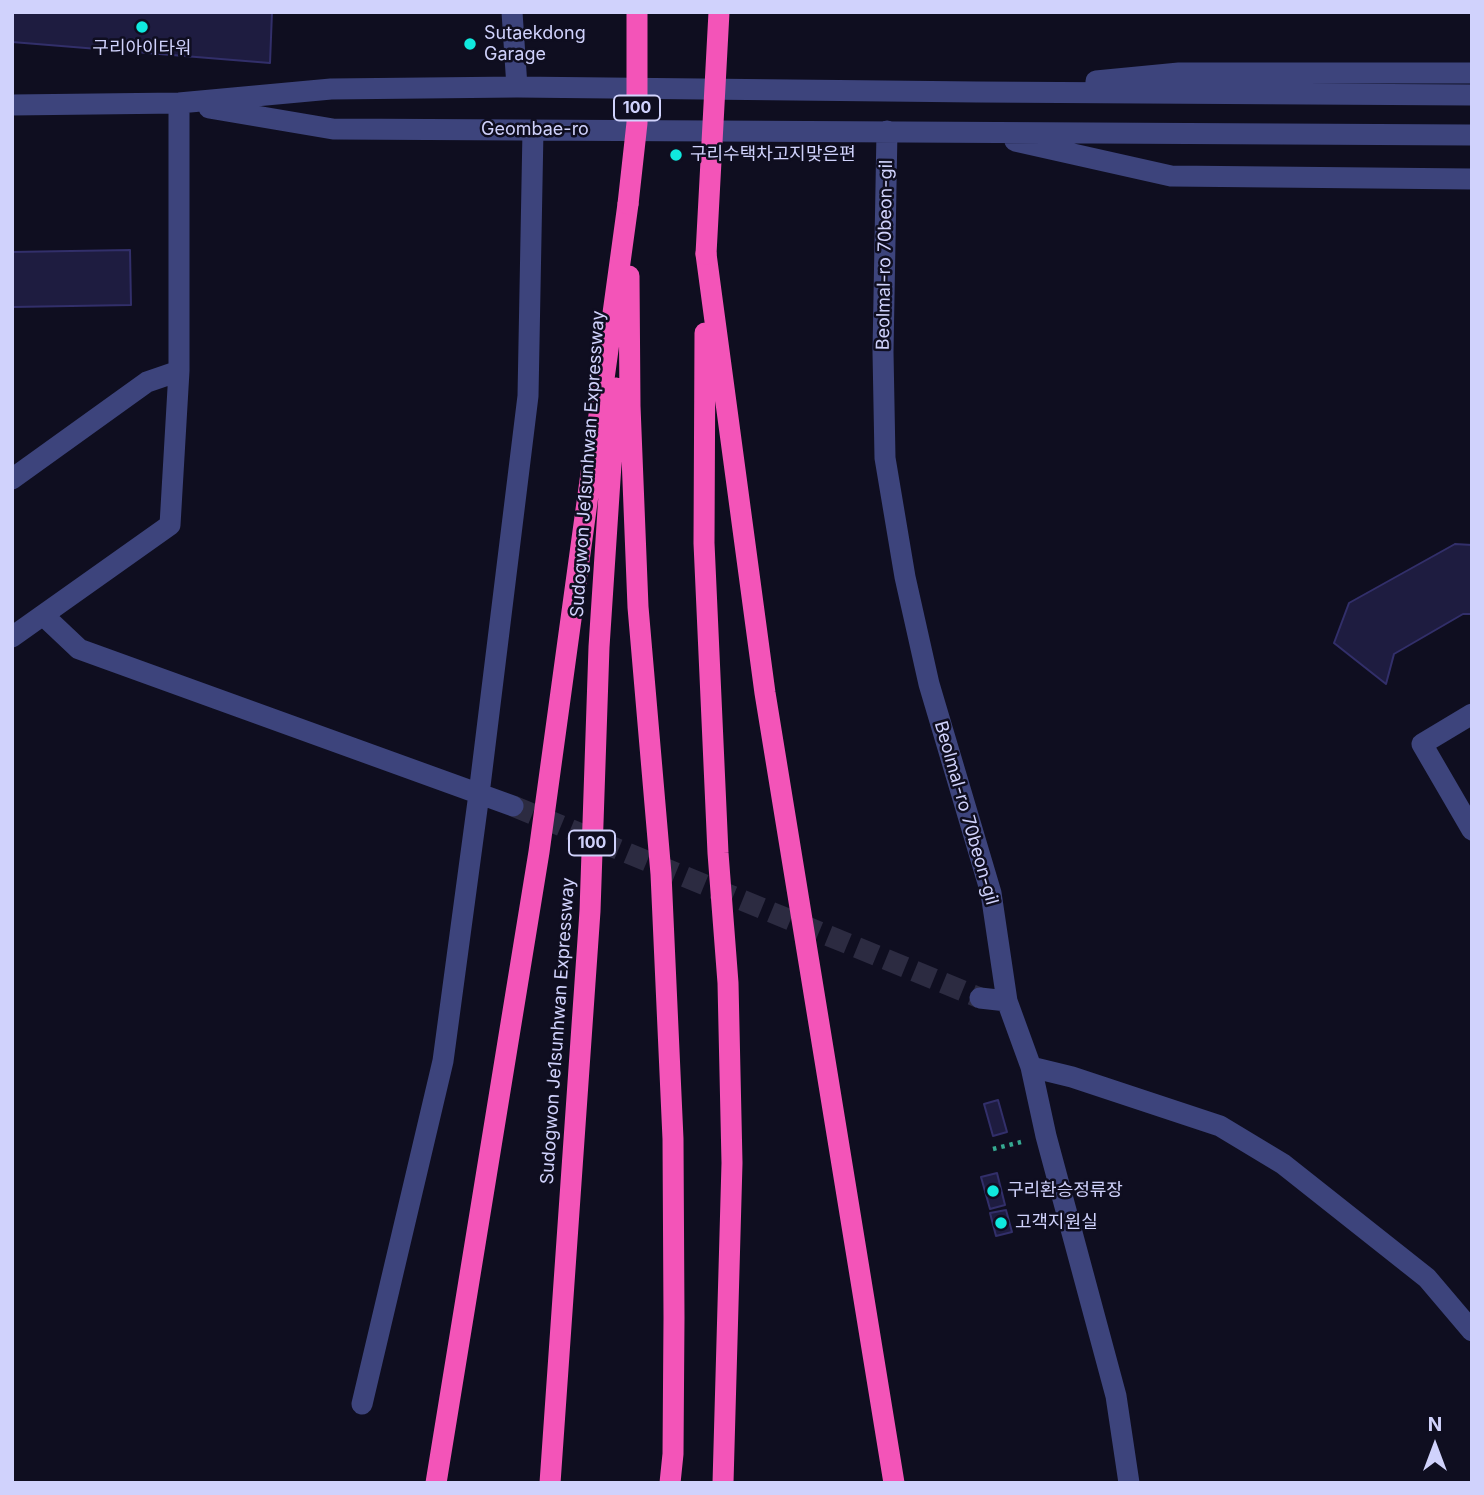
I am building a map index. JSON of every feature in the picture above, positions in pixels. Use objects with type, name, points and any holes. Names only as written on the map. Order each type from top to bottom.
[{"type":"highway","name":"Sudogwon Je1sunhwan Expressway","points":[[550,1483],[590,911],[598,648],[628,204],[637,123],[637,12]]},
{"type":"highway","points":[[719,12],[706,254],[704,543],[718,853],[728,984],[732,1163],[723,1483]]},
{"type":"highway","name":"Sudogwon Je1sunhwan Expressway","points":[[628,204],[630,406],[638,607],[661,874],[673,1139],[673,1454],[670,1483]]},
{"type":"highway","points":[[436,1483],[539,852],[628,204]]},
{"type":"highway","points":[[706,254],[765,693],[894,1483]]},
{"type":"street","points":[[512,12],[517,87]]},
{"type":"street","points":[[977,92],[1179,73],[1472,73]]},
{"type":"street","name":"Geombae-ro","points":[[12,105],[179,103],[331,89],[517,87],[977,92]]},
{"type":"street","points":[[977,92],[1472,94]]},
{"type":"street","points":[[12,637],[170,524],[179,371],[179,103]]},
{"type":"street","name":"Geombae-ro","points":[[179,103],[333,129],[976,132]]},
{"type":"street","points":[[362,1404],[443,1061],[479,794],[528,396],[533,130]]},
{"type":"street","name":"Beolmal-ro 70beon-gil","points":[[887,131],[883,352],[885,458],[905,577],[929,684],[991,893],[1007,1001],[1031,1067],[1046,1136],[1116,1396],[1129,1483]]},
{"type":"street","points":[[976,132],[1472,135]]},
{"type":"street","points":[[976,132],[1171,176],[1472,179]]},
{"type":"street","points":[[12,478],[147,382],[179,371]]},
{"type":"street","points":[[44,615],[79,649],[513,806]]},
{"type":"street","points":[[1472,714],[1422,744],[1472,830]]},
{"type":"street","points":[[979,998],[1007,1001]]},
{"type":"street","points":[[1031,1067],[1072,1077],[1220,1126],[1283,1164],[1427,1278],[1472,1331]]},
{"type":"building","name":"구리아이타워","points":[[12,12],[272,12],[270,63],[12,42]]},
{"type":"building","points":[[130,250],[131,305],[12,307],[12,252]]},
{"type":"building","points":[[1455,544],[1472,545],[1472,614],[1463,614],[1394,654],[1386,684],[1334,643],[1349,603]]},
{"type":"building","points":[[998,1100],[1007,1132],[993,1136],[984,1104]]},
{"type":"building","name":"구리환승정류장","points":[[997,1173],[1005,1205],[990,1209],[981,1177]]},
{"type":"building","name":"고객지원실","points":[[1006,1210],[1012,1232],[996,1236],[990,1213]]},
{"type":"tunnel","points":[[513,806],[980,998]]},
{"type":"place","name":"구리아이타워","points":[[142,27]]},
{"type":"place","name":"Sutaekdong Garage","points":[[470,44]]},
{"type":"place","name":"구리수택차고지맞은편","points":[[676,155]]},
{"type":"place","name":"구리환승정류장","points":[[993,1191]]},
{"type":"place","name":"고객지원실","points":[[1001,1223]]}]
